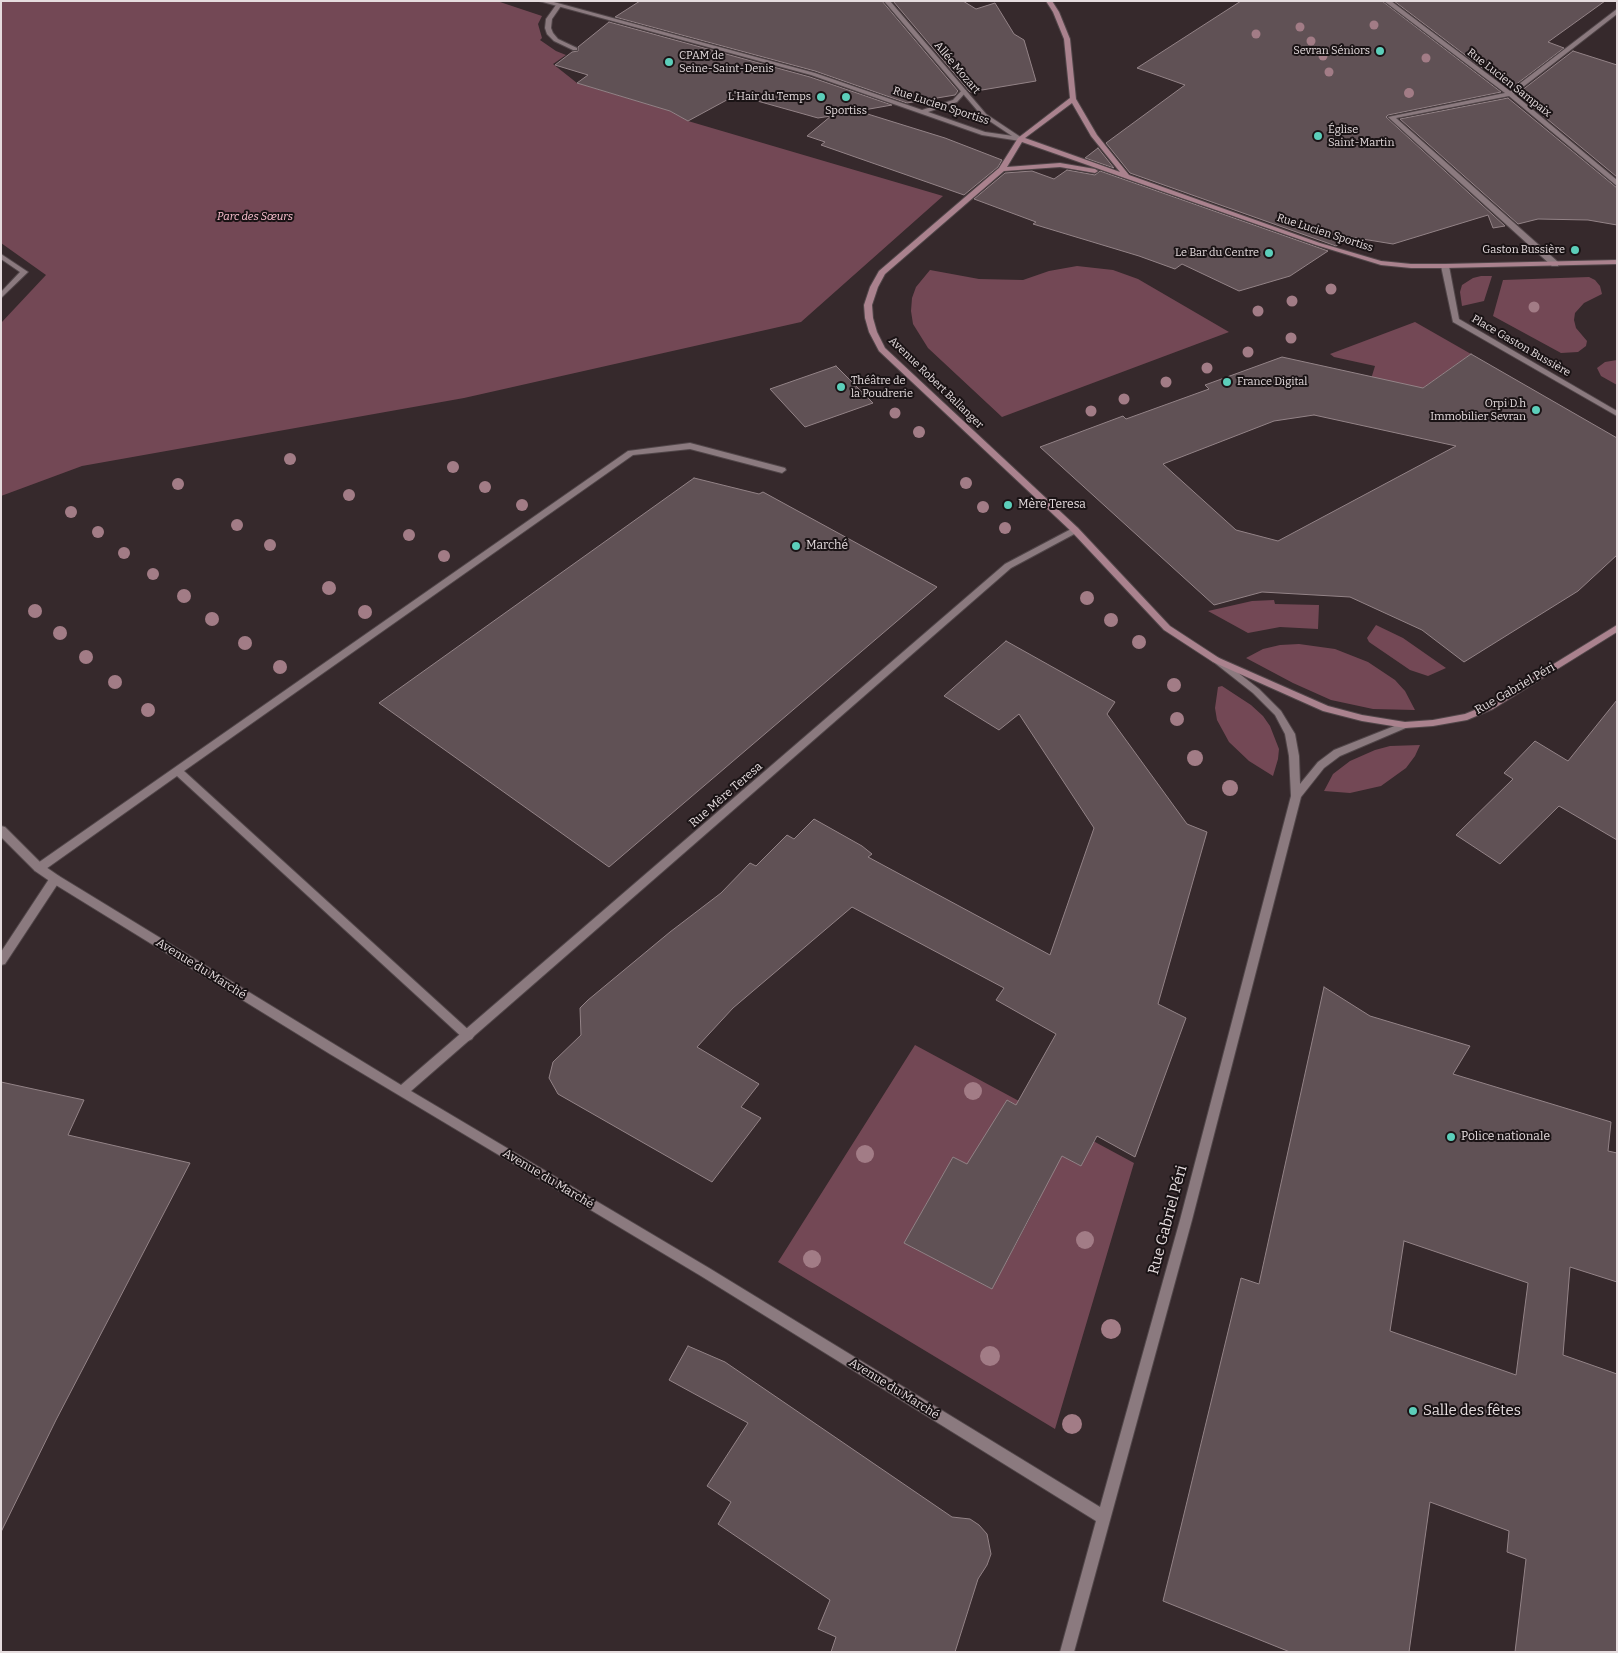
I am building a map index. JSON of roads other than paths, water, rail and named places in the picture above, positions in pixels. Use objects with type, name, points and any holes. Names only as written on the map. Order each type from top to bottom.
[{"type":"main road","points":[[1049,1],[1067,38],[1074,99],[1094,136],[1128,178]]},
{"type":"main road","name":"Avenue Robert Ballanger","points":[[1074,99],[1020,139],[1002,169],[882,273],[874,287],[868,305],[872,332],[882,349],[1075,530],[1167,628],[1216,660],[1265,681]]},
{"type":"main road","name":"Rue Lucien Sportiss","points":[[1020,139],[1354,256],[1381,262],[1445,266]]},
{"type":"main road","points":[[1002,169],[1060,165],[1128,178]]},
{"type":"main road","points":[[1445,266],[1617,262]]},
{"type":"main road","name":"Rue Gabriel Péri","points":[[1265,681],[1326,709],[1362,718],[1405,725],[1433,723],[1467,717],[1490,706],[1617,628]]},
{"type":"street","name":"Rue Lucien Sportiss","points":[[542,1],[812,74],[984,134],[1020,139]]},
{"type":"street","name":"Allée Mozart","points":[[887,1],[984,115],[1020,139]]},
{"type":"street","name":"Rue Lucien Sampaix","points":[[1387,1],[1510,94],[1617,184]]},
{"type":"street","points":[[558,6],[549,19],[548,28],[550,34],[556,40],[575,49]]},
{"type":"street","points":[[1555,264],[1391,116],[1510,94],[1617,11]]},
{"type":"street","points":[[921,113],[955,102],[964,91]]},
{"type":"street","points":[[1,256],[24,272],[1,296]]},
{"type":"street","name":"Place Gaston Bussière","points":[[1445,266],[1456,320],[1617,414]]},
{"type":"street","points":[[39,868],[631,453],[690,446],[782,470]]},
{"type":"street","name":"Rue Mère Teresa","points":[[402,1092],[1008,566],[1075,530]]},
{"type":"street","name":"Rue Gabriel Péri","points":[[1066,1652],[1186,1220],[1296,796],[1294,756],[1290,734],[1278,713],[1256,691],[1216,660]]},
{"type":"street","name":"Rue Gabriel Péri","points":[[1296,796],[1321,765],[1337,753],[1405,725]]},
{"type":"street","points":[[178,771],[468,1036]]},
{"type":"street","name":"Avenue du Marché","points":[[1,830],[39,868],[55,879],[402,1092],[706,1272],[1103,1517]]},
{"type":"street","points":[[1,961],[55,879]]},
{"type":"place","name":"Sevran Séniors","points":[[1380,51]]},
{"type":"place","name":"CPAM de Seine-Saint-Denis","points":[[669,62]]},
{"type":"place","name":"L'Hair du Temps","points":[[821,97]]},
{"type":"place","name":"Sportiss","points":[[846,97]]},
{"type":"place","name":"Église Saint-Martin","points":[[1318,136]]},
{"type":"place","name":"Gaston Bussière","points":[[1575,250]]},
{"type":"place","name":"Le Bar du Centre","points":[[1269,253]]},
{"type":"place","name":"France Digital","points":[[1227,382]]},
{"type":"place","name":"Théâtre de la Poudrerie","points":[[841,387]]},
{"type":"place","name":"Orpi D.h Immobilier Sevran","points":[[1536,410]]},
{"type":"place","name":"Mère Teresa","points":[[1008,505]]},
{"type":"place","name":"Marché","points":[[796,546]]},
{"type":"place","name":"Police nationale","points":[[1451,1137]]},
{"type":"place","name":"Salle des fêtes","points":[[1413,1411]]},
{"type":"park label","name":"Parc des Sœurs","points":[[255,217]]}]
